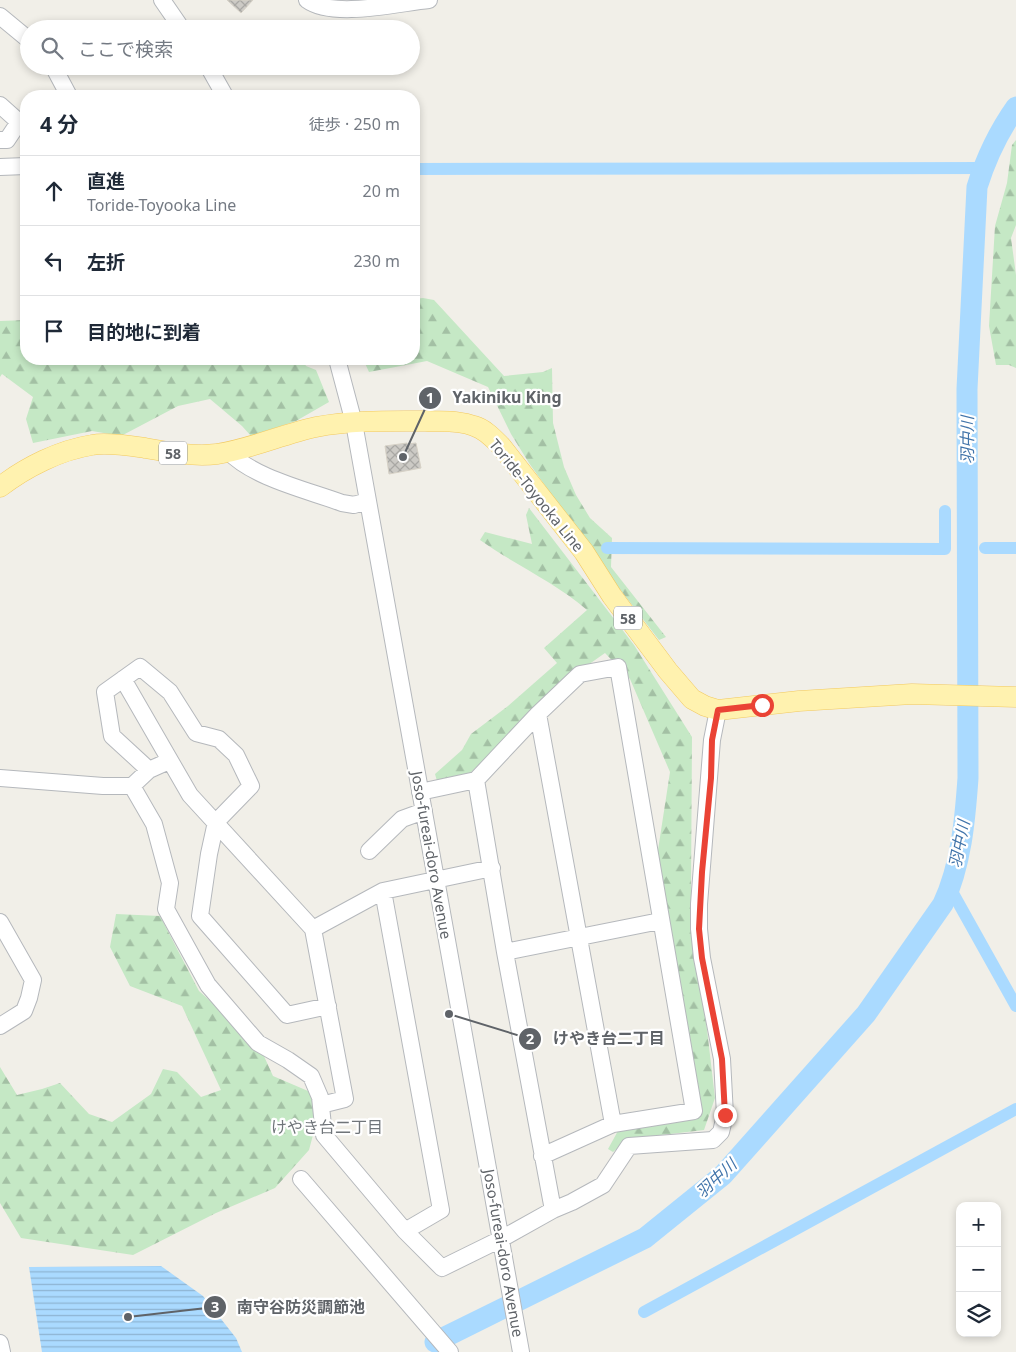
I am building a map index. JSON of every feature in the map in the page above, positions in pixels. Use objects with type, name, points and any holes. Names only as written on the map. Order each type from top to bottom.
[{"type":"main road","name":"Toride-Toyooka Line","points":[[0,487],[42,462],[72,450],[94,444],[145,448],[186,454],[216,454],[316,427],[390,421],[458,422],[476,426],[491,436],[506,452],[584,552],[612,596],[668,672],[692,699],[705,706],[718,710],[799,701],[912,694],[1016,697]]},
{"type":"street","points":[[162,0],[176,20]]},
{"type":"street","points":[[307,0],[322,7],[336,9],[354,9],[405,1],[429,0]]},
{"type":"street","points":[[0,16],[20,33]]},
{"type":"street","points":[[58,75],[66,90]]},
{"type":"street","points":[[213,75],[222,90]]},
{"type":"street","points":[[0,105],[19,122],[7,140],[0,140]]},
{"type":"street","points":[[0,167],[20,166]]},
{"type":"street","name":"Joso-fureai-doro Avenue","points":[[339,365],[354,423],[521,1352]]},
{"type":"street","points":[[228,451],[237,461],[260,473],[342,503],[354,505],[367,501]]},
{"type":"street","points":[[150,770],[112,736],[105,692],[140,667],[170,692],[196,733],[218,739],[236,755],[251,786],[216,822],[209,854],[200,916],[288,1015],[328,1006]]},
{"type":"street","points":[[420,792],[476,780],[538,714],[580,674],[618,667],[694,1111],[613,1124],[542,1156]]},
{"type":"street","points":[[123,679],[190,795],[314,929],[345,1099],[321,1105]]},
{"type":"street","points":[[132,786],[154,824],[170,883],[166,909],[208,985],[258,1043],[311,1076],[320,1097],[324,1134],[405,1230],[442,1268],[603,1185],[629,1146],[713,1140],[721,1132],[725,1115],[722,1059],[702,958],[699,929],[700,896],[711,778],[712,740],[718,710]]},
{"type":"street","points":[[538,714],[613,1124]]},
{"type":"street","points":[[0,778],[103,786],[132,786],[150,770],[169,761]]},
{"type":"street","points":[[476,780],[505,952],[553,1210]]},
{"type":"street","points":[[369,851],[402,819],[424,811]]},
{"type":"street","points":[[314,929],[383,891],[492,868]]},
{"type":"street","points":[[383,891],[441,1210],[405,1230]]},
{"type":"street","points":[[505,952],[660,921]]},
{"type":"street","points":[[0,922],[33,980],[24,1011],[0,1026]]},
{"type":"street","points":[[301,1179],[450,1352]]},
{"type":"street","points":[[0,1343],[2,1352]]},
{"type":"green space","points":[[1016,140],[1016,225],[1011,238],[1016,275],[1016,368],[1009,365],[996,365],[989,326],[995,226],[1007,183],[1012,145]]},
{"type":"green space","points":[[420,298],[434,300],[504,376],[543,372],[552,368],[553,423],[564,467],[576,495],[590,518],[612,538],[611,567],[666,637],[659,640],[602,566],[529,463],[511,434],[488,387],[427,361],[420,362]]},
{"type":"green space","points":[[20,320],[20,365],[305,365],[316,370],[329,402],[296,421],[251,436],[210,399],[178,406],[121,436],[92,431],[33,443],[26,419],[33,397],[2,374],[0,377],[0,321]]},
{"type":"green space","points":[[366,365],[406,365],[369,372]]},
{"type":"green space","points":[[529,508],[634,645],[692,737],[691,892],[715,1098],[704,1130],[628,1139],[613,1152],[608,1149],[619,1129],[697,1115],[656,863],[670,772],[630,679],[605,653],[568,679],[468,775],[437,781],[435,774],[462,750],[471,734],[508,706],[557,663],[544,648],[587,610],[562,591],[480,540],[485,532],[532,544],[526,515]]},
{"type":"green space","points":[[116,914],[160,916],[199,991],[258,1043],[273,1076],[308,1091],[321,1105],[309,1150],[275,1188],[216,1213],[133,1255],[21,1238],[0,1203],[0,1067],[17,1095],[60,1083],[89,1114],[112,1122],[151,1094],[163,1069],[177,1072],[201,1097],[221,1090],[182,1006],[130,986],[110,947]]},
{"type":"water","points":[[161,1266],[203,1296],[236,1338],[242,1352],[42,1352],[29,1267]]},
{"type":"building","points":[[227,0],[253,0],[241,13]]},
{"type":"building","points":[[416,443],[421,468],[389,474],[385,446]]},
{"type":"waterway","name":"羽中川","points":[[435,1342],[645,1238],[723,1175],[866,1014],[943,904],[958,858],[964,826],[968,778],[967,389],[977,187],[994,145],[1016,107]]},
{"type":"waterway","points":[[420,169],[983,168]]},
{"type":"waterway","points":[[607,548],[945,549],[945,511]]},
{"type":"waterway","name":"羽中川","points":[[963,511],[968,512]]},
{"type":"waterway","points":[[985,548],[1016,548]]},
{"type":"waterway","points":[[950,888],[1016,1006]]},
{"type":"waterway","points":[[644,1312],[1016,1109]]},
{"type":"place","name":"Yakiniku King","points":[[403,457]]},
{"type":"place","name":"けやき台二丁目","points":[[449,1014]]},
{"type":"place","name":"南守谷防災調節池","points":[[128,1317]]},
{"type":"district","name":"けやき台二丁目","points":[[327,1127]]},
{"type":"route","points":[[725,1115],[722,1059],[702,958],[699,929],[699,904],[711,778],[712,740],[718,710],[762,705]]}]
